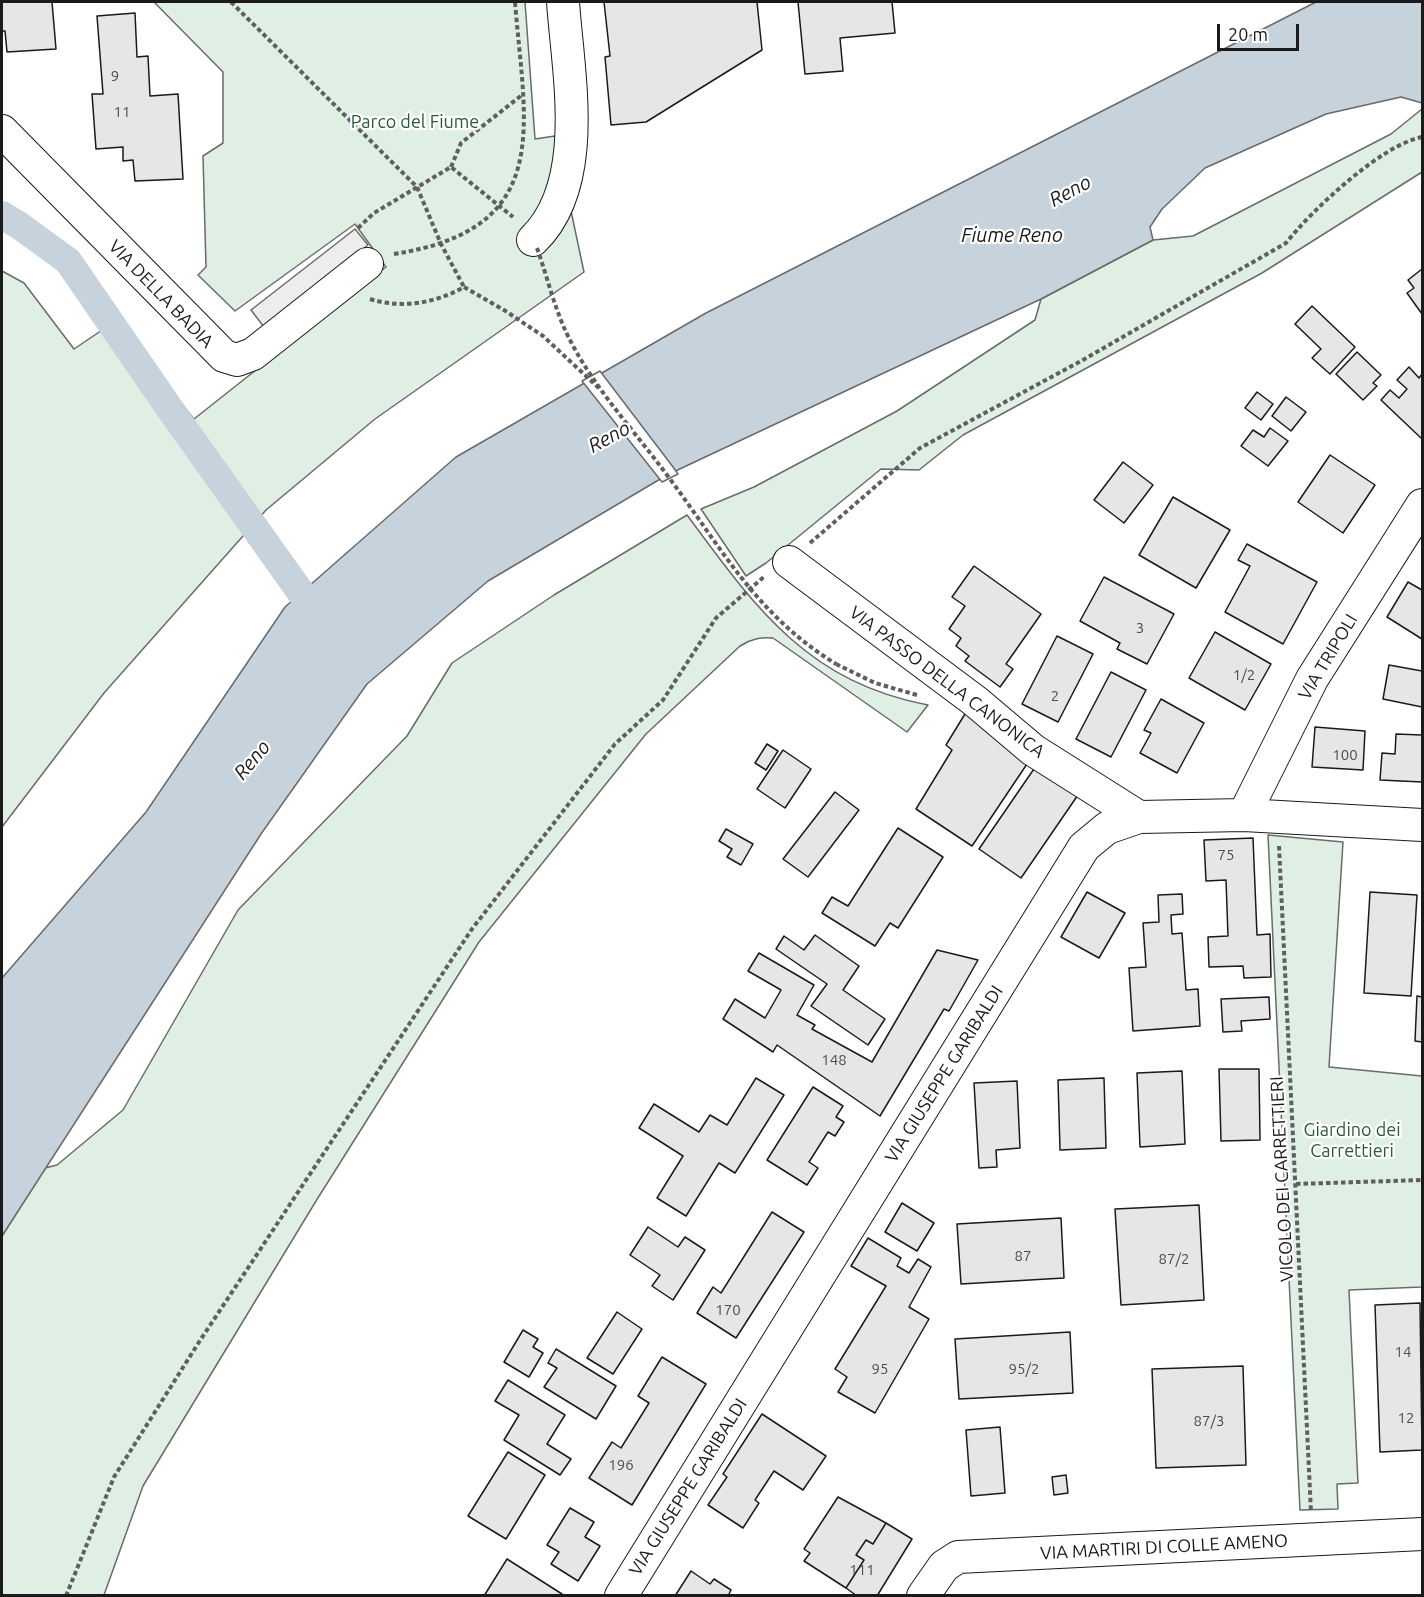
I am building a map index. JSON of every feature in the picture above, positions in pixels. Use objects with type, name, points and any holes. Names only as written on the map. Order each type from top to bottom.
[{"type":"street","points":[[535,244],[559,201],[571,157],[572,117],[563,2]]},
{"type":"street","name":"VIA DELLA BADIA","points":[[2,131],[224,356],[237,360],[253,354],[367,264]]},
{"type":"street","name":"VIA TRIPOLI","points":[[1244,815],[1312,679],[1422,505]]},
{"type":"street","name":"VIA PASSO DELLA CANONICA","points":[[789,562],[968,695],[1033,750],[1139,817]]},
{"type":"street","name":"VIA GIUSEPPE GARIBALDI","points":[[621,1596],[1084,847],[1107,828],[1139,817],[1244,815],[1422,825]]},
{"type":"street","name":"VIA MARTIRI DI COLLE AMENO","points":[[923,1596],[944,1566],[958,1557],[1422,1534]]},
{"type":"path","points":[[231,2],[417,187],[441,244],[464,287],[543,336],[601,390]]},
{"type":"path","points":[[367,264],[375,253],[394,254],[441,244],[460,237],[501,207],[516,178],[523,151],[522,94],[515,2]]},
{"type":"path","points":[[358,228],[374,213],[451,167],[461,143],[522,94]]},
{"type":"path","points":[[66,1596],[114,1477],[205,1332],[472,929],[615,744],[663,700],[716,618],[759,579],[789,562],[920,448],[1081,361],[1286,243],[1304,221],[1373,162],[1413,139],[1422,137]]},
{"type":"path","points":[[451,167],[501,207]]},
{"type":"path","points":[[535,244],[568,336],[601,390],[667,475],[752,593],[795,636],[836,663],[875,683],[919,696]]},
{"type":"path","points":[[341,284],[381,302],[407,304],[430,302],[464,287]]},
{"type":"path","name":"VICOLO DEI CARRETTIERI","points":[[1278,817],[1312,1540]]},
{"type":"path","points":[[1296,1184],[1422,1180]]},
{"type":"green space","name":"Parco del Fiume","points":[[154,2],[525,2],[535,139],[555,136],[584,272],[375,419],[266,510],[104,693],[2,827],[2,271],[24,283],[74,349],[114,322],[194,419],[386,267],[355,224],[235,311],[198,275],[206,267],[203,156],[223,143],[223,72]]},
{"type":"green space","points":[[1422,109],[1422,172],[1262,273],[963,435],[919,470],[881,469],[766,563],[746,576],[701,509],[754,487],[897,411],[1035,320],[1041,299],[1153,240],[1193,236],[1391,134]]},
{"type":"green space","points":[[687,515],[761,609],[788,636],[817,659],[849,679],[886,694],[928,705],[907,732],[773,638],[760,638],[740,646],[646,734],[479,942],[316,1201],[143,1486],[104,1595],[2,1595],[2,1236],[45,1168],[57,1165],[123,1110],[238,910],[407,736],[452,663],[554,595]]},
{"type":"green space","name":"Giardino dei Carrettieri","points":[[1268,835],[1343,842],[1329,1067],[1422,1076],[1422,1287],[1349,1290],[1358,1483],[1337,1484],[1338,1509],[1300,1510]]},
{"type":"shaded area","points":[[355,229],[368,245],[264,327],[251,310]]},
{"type":"water","name":"Fiume Reno","points":[[1316,2],[1422,2],[1422,103],[1401,97],[1326,114],[1205,168],[1162,209],[1150,227],[1153,240],[1041,299],[667,475],[488,581],[367,684],[261,834],[2,1236],[2,978],[146,812],[285,607],[456,457],[706,313]]},
{"type":"pier","points":[[600,371],[678,474],[662,482],[582,381]]},
{"type":"building","points":[[2,2],[52,2],[56,49],[7,52],[5,31],[2,31]]},
{"type":"building","points":[[604,2],[757,2],[762,50],[646,122],[611,125],[605,57],[610,56]]},
{"type":"building","points":[[798,2],[892,2],[895,33],[840,38],[843,71],[805,74]]},
{"type":"building","points":[[135,13],[137,57],[148,56],[150,96],[178,94],[183,179],[135,181],[133,160],[123,161],[123,147],[96,149],[92,94],[103,94],[97,16]]},
{"type":"building","points":[[1422,269],[1422,314],[1407,293],[1414,288],[1408,280]]},
{"type":"building","points":[[1312,306],[1355,347],[1330,374],[1312,358],[1321,349],[1295,324]]},
{"type":"building","points":[[1357,352],[1381,375],[1373,383],[1377,386],[1363,400],[1336,374]]},
{"type":"building","points":[[1409,367],[1419,378],[1422,374],[1422,439],[1381,400],[1390,390],[1399,398],[1407,389],[1397,380]]},
{"type":"building","points":[[1257,392],[1273,404],[1261,420],[1245,408]]},
{"type":"building","points":[[1286,397],[1306,412],[1291,431],[1272,416]]},
{"type":"building","points":[[1270,428],[1288,441],[1268,466],[1241,446],[1253,430],[1264,437]]},
{"type":"building","points":[[1330,455],[1375,485],[1343,533],[1298,502]]},
{"type":"building","points":[[1123,462],[1153,485],[1124,523],[1094,500]]},
{"type":"building","points":[[1173,497],[1230,530],[1196,588],[1139,555]]},
{"type":"building","points":[[1247,544],[1317,582],[1283,644],[1225,612],[1250,566],[1238,560]]},
{"type":"building","points":[[974,566],[1041,614],[1006,664],[1013,669],[1000,687],[965,661],[969,656],[956,646],[961,638],[949,629],[965,606],[952,597]]},
{"type":"building","points":[[1104,577],[1174,614],[1147,664],[1117,649],[1120,643],[1080,621]]},
{"type":"building","points":[[1408,582],[1422,590],[1422,639],[1387,617]]},
{"type":"building","points":[[1215,632],[1271,664],[1245,710],[1189,678]]},
{"type":"building","points":[[1057,636],[1093,654],[1058,722],[1022,704]]},
{"type":"building","points":[[1389,665],[1422,671],[1422,707],[1383,699]]},
{"type":"building","points":[[1111,672],[1146,690],[1111,757],[1076,739]]},
{"type":"building","points":[[1161,699],[1204,723],[1177,773],[1140,753],[1151,733],[1144,730]]},
{"type":"building","points":[[968,709],[985,719],[981,727],[1029,761],[972,846],[916,809],[952,750],[946,745]]},
{"type":"building","points":[[1315,727],[1365,731],[1363,770],[1312,767]]},
{"type":"building","points":[[1396,734],[1422,735],[1422,782],[1380,780],[1382,753],[1395,754]]},
{"type":"building","points":[[767,744],[778,751],[766,770],[755,763]]},
{"type":"building","points":[[783,750],[811,769],[785,808],[757,789]]},
{"type":"building","points":[[1038,763],[1080,792],[1021,878],[979,849]]},
{"type":"building","points":[[835,792],[859,810],[808,877],[783,859]]},
{"type":"building","points":[[898,828],[943,857],[898,928],[890,923],[875,946],[822,913],[832,897],[848,906]]},
{"type":"building","points":[[726,829],[753,844],[741,865],[727,857],[732,849],[719,841]]},
{"type":"building","points":[[1253,838],[1257,935],[1270,934],[1271,977],[1244,978],[1243,966],[1209,967],[1208,937],[1228,936],[1226,880],[1206,881],[1204,840]]},
{"type":"building","points":[[1087,892],[1125,913],[1099,958],[1061,937]]},
{"type":"building","points":[[1370,892],[1417,895],[1411,996],[1364,993]]},
{"type":"building","points":[[1182,894],[1183,914],[1171,915],[1172,934],[1182,933],[1186,990],[1198,989],[1200,1026],[1133,1031],[1129,968],[1146,967],[1143,923],[1159,922],[1158,895]]},
{"type":"building","points":[[815,935],[859,966],[843,990],[885,1019],[868,1045],[811,1006],[827,984],[776,949],[784,936],[804,950]]},
{"type":"building","points":[[937,950],[978,960],[949,1011],[944,1009],[880,1116],[777,1045],[773,1052],[723,1019],[735,999],[765,1018],[781,990],[748,971],[759,953],[814,985],[797,1015],[815,1025],[812,1029],[872,1062]]},
{"type":"building","points":[[1417,996],[1422,997],[1422,1042],[1415,1041]]},
{"type":"building","points":[[1269,997],[1270,1019],[1241,1021],[1242,1031],[1223,1032],[1221,999]]},
{"type":"building","points":[[1219,1069],[1259,1069],[1260,1140],[1221,1141]]},
{"type":"building","points":[[1182,1071],[1185,1144],[1140,1147],[1137,1073]]},
{"type":"building","points":[[756,1078],[784,1095],[735,1173],[719,1163],[686,1216],[657,1198],[683,1156],[639,1128],[654,1104],[699,1132],[710,1115],[727,1125]]},
{"type":"building","points":[[1104,1078],[1106,1148],[1060,1150],[1058,1080]]},
{"type":"building","points":[[1017,1081],[1020,1148],[996,1150],[997,1167],[979,1168],[974,1083]]},
{"type":"building","points":[[813,1087],[843,1106],[836,1117],[844,1122],[835,1136],[828,1132],[809,1162],[818,1168],[807,1185],[767,1160]]},
{"type":"building","points":[[902,1203],[934,1223],[917,1251],[885,1232]]},
{"type":"building","points":[[1199,1205],[1204,1300],[1121,1305],[1115,1209]]},
{"type":"building","points":[[772,1212],[804,1232],[736,1338],[697,1313],[713,1287],[721,1293]]},
{"type":"building","points":[[1061,1218],[1064,1278],[961,1284],[957,1224]]},
{"type":"building","points":[[648,1227],[678,1247],[685,1237],[705,1250],[673,1300],[652,1286],[660,1275],[630,1255]]},
{"type":"building","points":[[868,1238],[901,1258],[897,1266],[909,1273],[918,1259],[931,1267],[909,1307],[929,1319],[875,1413],[838,1392],[847,1377],[835,1369],[886,1286],[851,1266]]},
{"type":"building","points":[[1420,1303],[1422,1450],[1380,1452],[1375,1305]]},
{"type":"building","points":[[617,1312],[642,1329],[613,1374],[587,1358]]},
{"type":"building","points":[[523,1330],[538,1339],[533,1347],[543,1353],[529,1377],[504,1362]]},
{"type":"building","points":[[1070,1332],[1073,1393],[959,1399],[955,1339]]},
{"type":"building","points":[[556,1349],[616,1386],[596,1419],[544,1387],[557,1368],[548,1363]]},
{"type":"building","points":[[662,1357],[706,1384],[632,1505],[589,1478],[612,1442],[621,1448],[649,1403],[638,1396]]},
{"type":"building","points":[[1243,1366],[1246,1465],[1156,1468],[1152,1369]]},
{"type":"building","points":[[508,1380],[565,1415],[547,1444],[571,1459],[560,1475],[504,1440],[519,1415],[495,1401]]},
{"type":"building","points":[[762,1414],[826,1456],[803,1490],[774,1471],[755,1500],[759,1503],[743,1528],[708,1505],[727,1477],[723,1474]]},
{"type":"building","points":[[1000,1427],[1005,1493],[971,1496],[966,1430]]},
{"type":"building","points":[[508,1452],[545,1475],[506,1539],[468,1516]]},
{"type":"building","points":[[1066,1475],[1068,1493],[1054,1495],[1052,1477]]},
{"type":"building","points":[[838,1497],[886,1523],[873,1544],[866,1540],[856,1555],[864,1560],[846,1588],[804,1561],[810,1553],[804,1549]]},
{"type":"building","points":[[570,1508],[594,1522],[585,1537],[600,1546],[578,1581],[551,1564],[559,1552],[547,1545]]},
{"type":"building","points":[[886,1523],[912,1539],[877,1596],[857,1596],[846,1588],[864,1560],[856,1555],[866,1540],[873,1544]]},
{"type":"building","points":[[507,1559],[562,1594],[561,1596],[484,1596]]},
{"type":"building","points":[[691,1571],[710,1584],[714,1579],[731,1590],[728,1596],[675,1596]]},
{"type":"waterway","points":[[2,215],[68,261],[324,625]]},
{"type":"water label","name":"Reno","points":[[1070,191]]},
{"type":"water label","name":"Reno","points":[[609,437]]},
{"type":"water label","name":"Reno","points":[[252,760]]}]
